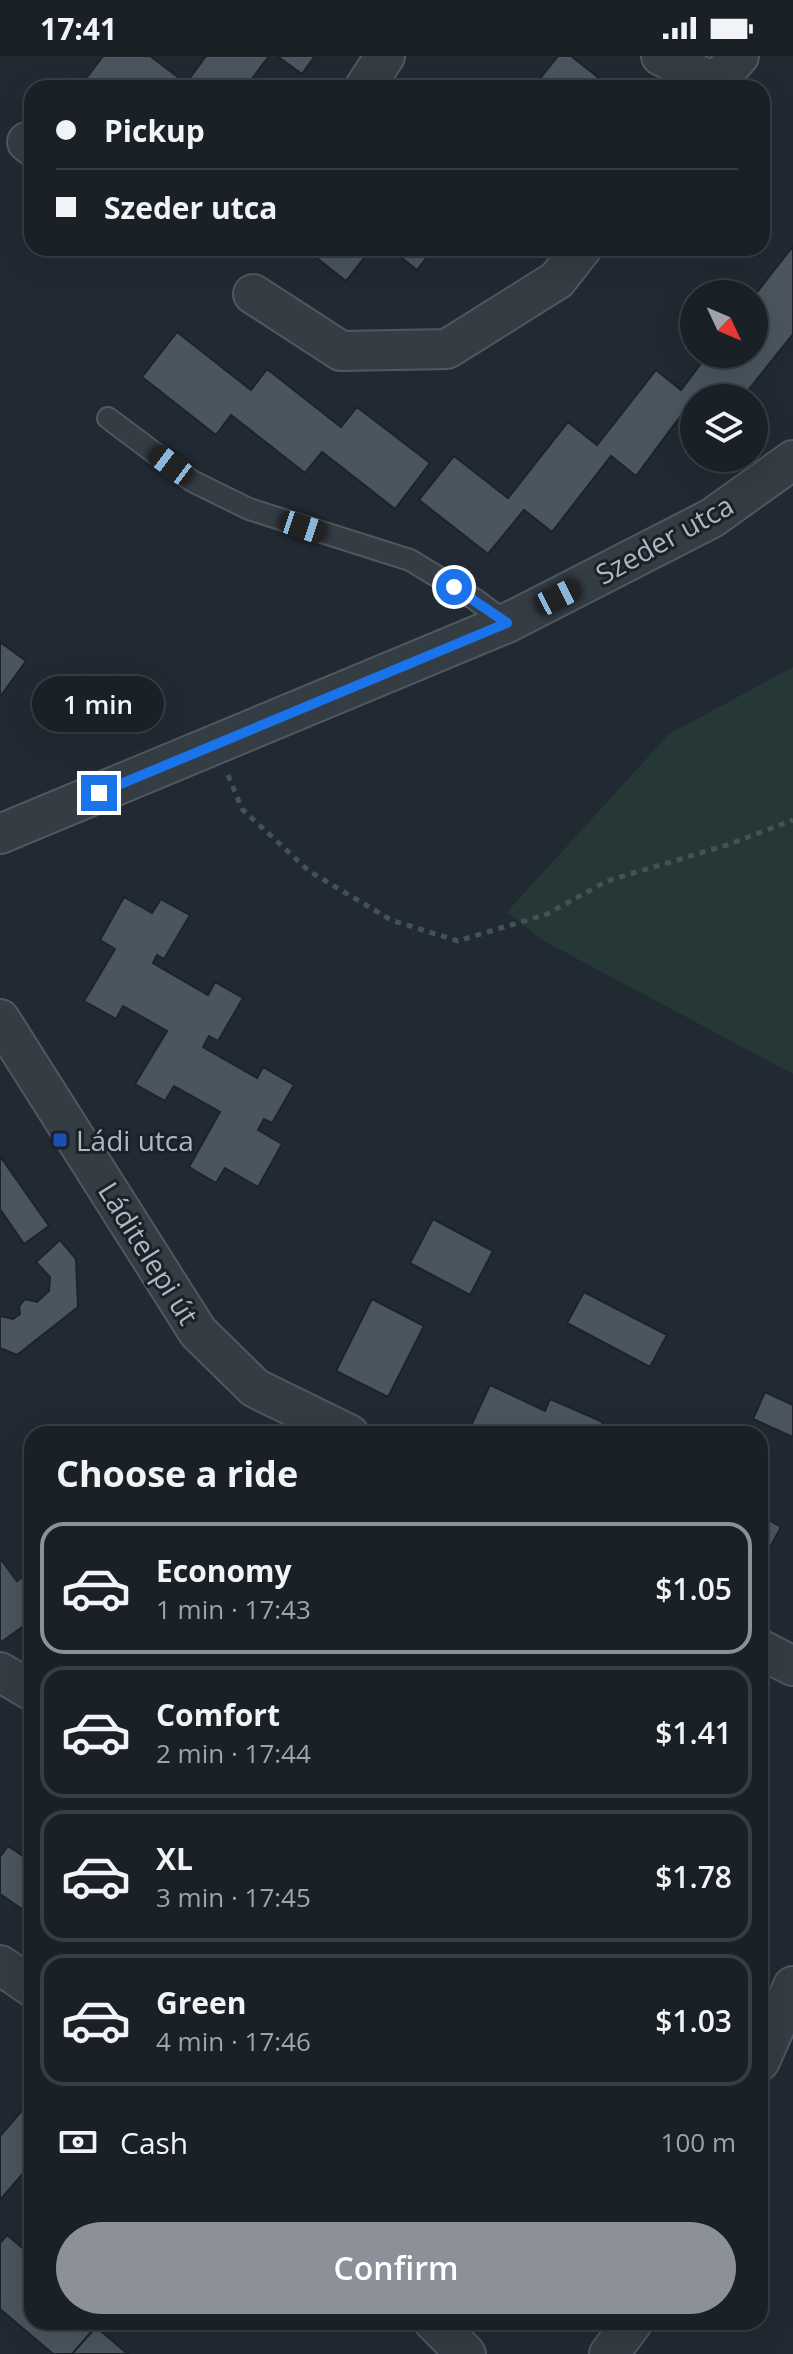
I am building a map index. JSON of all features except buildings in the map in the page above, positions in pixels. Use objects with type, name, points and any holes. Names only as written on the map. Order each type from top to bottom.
[{"type":"street","points":[[369,80],[385,56]]},
{"type":"street","points":[[661,56],[722,76]]},
{"type":"street","points":[[253,294],[341,351],[447,349],[557,280],[576,256]]},
{"type":"street","name":"Szeder utca","points":[[0,834],[217,747],[507,623],[712,518],[793,460]]},
{"type":"street","name":"Láditelepi út","points":[[0,1019],[198,1332],[255,1388],[333,1426]]},
{"type":"street","points":[[768,1653],[793,1666]]},
{"type":"street","points":[[0,1672],[24,1686]]},
{"type":"street","points":[[0,1965],[24,1982]]},
{"type":"street","points":[[768,2043],[793,1986]]},
{"type":"street","points":[[442,2330],[466,2354]]},
{"type":"street","points":[[609,2354],[627,2330]]},
{"type":"lane","points":[[108,418],[192,481],[249,509],[410,560],[476,600],[507,623]]},
{"type":"path","points":[[217,747],[242,809],[309,871],[391,920],[458,941],[547,914],[607,881],[727,845],[793,820]]},
{"type":"shaded area","points":[[793,667],[793,1074],[542,940],[507,912],[669,734]]},
{"type":"place","name":"Ládi utca","points":[[60,1140]]},
{"type":"route","points":[[99,793],[217,747],[507,623],[454,587]]}]
